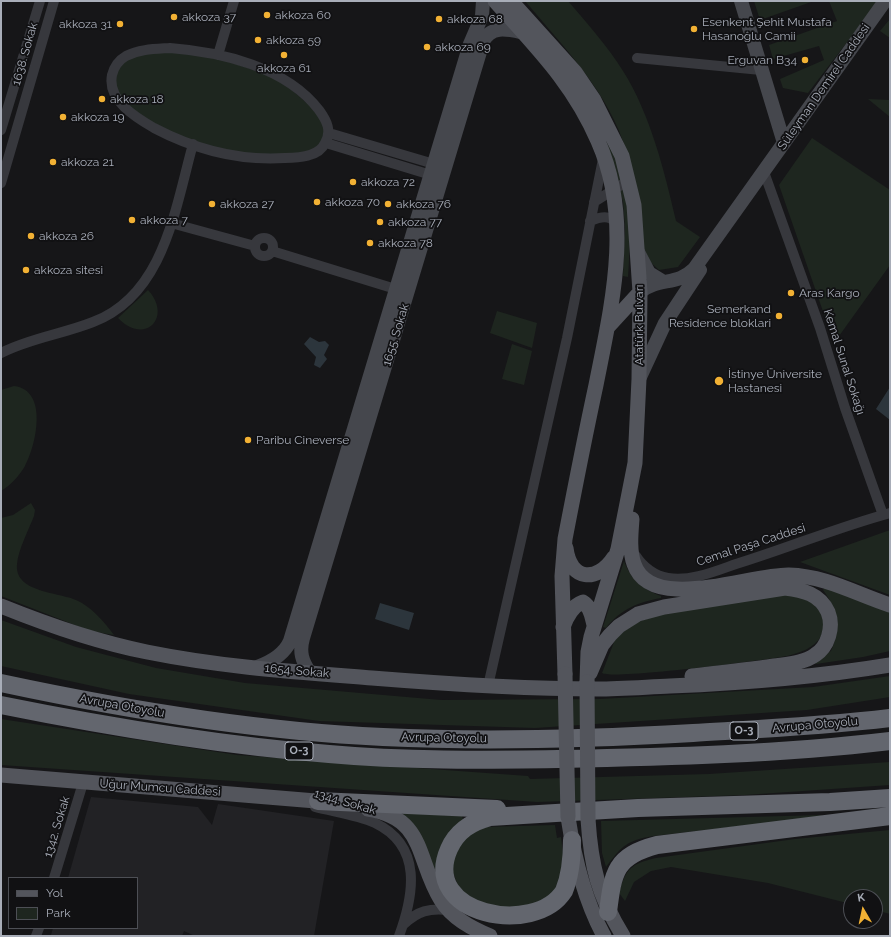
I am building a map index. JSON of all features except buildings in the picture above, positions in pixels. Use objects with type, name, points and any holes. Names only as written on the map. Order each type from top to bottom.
[{"type":"highway","name":"Avrupa Otoyolu","points":[[1,683],[152,711],[224,722],[383,737],[468,739],[597,738],[776,729],[890,718]]},
{"type":"highway","name":"Avrupa Otoyolu","points":[[1,705],[83,721],[209,741],[392,759],[478,760],[654,758],[785,752],[890,741]]},
{"type":"highway","points":[[785,752],[832,755],[890,753]]},
{"type":"highway","points":[[572,840],[570,870],[564,892],[552,910],[533,923],[510,928],[494,926],[472,916],[455,899],[445,877],[445,864],[453,841],[459,832],[478,820],[490,817],[559,815],[890,798]]},
{"type":"highway","points":[[318,801],[559,815]]},
{"type":"highway","points":[[608,912],[612,882],[617,870],[630,854],[638,849],[657,845],[890,816]]},
{"type":"main road","name":"Atatürk Bulvarı","points":[[506,5],[525,33],[547,58],[573,94],[592,128],[603,153],[613,190],[617,224],[616,272],[607,328],[565,539],[562,576],[562,629],[565,674],[559,815]]},
{"type":"main road","name":"Atatürk Bulvarı","points":[[506,5],[584,84],[617,145],[629,180],[635,212],[640,292],[639,379],[635,463],[625,547],[594,625],[588,652],[587,682],[588,819],[593,868],[608,912],[623,936]]},
{"type":"main road","points":[[607,328],[640,292]]},
{"type":"main road","points":[[565,539],[567,554],[571,564],[577,572],[583,574],[592,575],[604,569],[625,547],[641,576],[657,587],[672,590],[701,588],[772,576],[808,576],[832,582],[890,605]]},
{"type":"main road","points":[[587,682],[600,651],[610,635],[619,626],[638,614],[664,607],[786,588],[804,590],[819,599],[828,612],[830,624],[829,635],[824,647],[814,656],[802,660],[738,671],[600,689]]},
{"type":"main road","points":[[562,629],[571,610],[576,605],[583,602],[587,604],[591,611],[594,625]]},
{"type":"main road","name":"1654. Sokak","points":[[1,606],[72,632],[146,652],[310,673],[488,686],[600,689]]},
{"type":"main road","points":[[600,689],[776,680],[843,673],[890,665]]},
{"type":"main road","name":"Uğur Mumcu Caddesi","points":[[1,776],[318,801],[384,811],[402,822],[418,843],[438,894],[448,910],[468,926],[490,936]]},
{"type":"main road","points":[[559,815],[572,840],[587,895],[604,936]]},
{"type":"street","name":"1638. Sokak","points":[[1,130],[40,1]]},
{"type":"street","name":"1638. Sokak","points":[[1,184],[54,1]]},
{"type":"street","points":[[218,55],[234,1]]},
{"type":"street","name":"1655. Sokak","points":[[310,673],[302,658],[301,644],[438,171],[470,44],[482,16],[483,1]]},
{"type":"street","points":[[741,1],[784,143]]},
{"type":"street","name":"Süleyman Demirel Caddesi","points":[[639,379],[656,340],[668,318],[764,172],[885,1]]},
{"type":"street","points":[[482,16],[506,5]]},
{"type":"street","name":"1655. Sokak","points":[[438,171],[486,36],[492,31],[499,29],[525,33]]},
{"type":"street","points":[[150,49],[188,49],[218,55],[259,68],[293,85],[306,96],[321,113],[326,120],[329,133],[326,143],[316,152],[307,155],[290,158],[263,159],[223,154],[152,127],[122,106],[113,90],[112,73],[119,61],[126,56],[150,49]]},
{"type":"street","points":[[637,58],[761,70]]},
{"type":"street","points":[[329,133],[438,171]]},
{"type":"street","points":[[326,143],[438,171]]},
{"type":"street","points":[[1,353],[34,340],[87,325],[114,312],[131,297],[148,278],[156,264],[171,222],[194,144]]},
{"type":"street","points":[[488,686],[567,338],[603,153]]},
{"type":"street","name":"Süleyman Demirel Caddesi","points":[[640,292],[650,285],[662,281],[682,279],[694,269],[754,182],[764,172]]},
{"type":"street","name":"Kemal Sunal Sokağı","points":[[764,172],[820,328],[845,408],[887,514]]},
{"type":"street","points":[[594,202],[629,180]]},
{"type":"street","points":[[590,221],[604,217],[612,219],[617,224]]},
{"type":"street","points":[[171,222],[254,246]]},
{"type":"street","points":[[266,238],[272,243],[272,251],[268,255],[262,256],[256,252],[254,246],[257,240],[266,238]]},
{"type":"street","points":[[272,251],[402,291]]},
{"type":"street","points":[[638,251],[648,273],[662,281]]},
{"type":"street","name":"1655. Sokak","points":[[257,667],[277,658],[290,641],[402,291]]},
{"type":"street","name":"Cemal Paşa Caddesi","points":[[625,547],[650,570],[668,578],[687,578],[773,553],[887,514]]},
{"type":"street","name":"1342. Sokak","points":[[54,877],[84,783]]},
{"type":"street","name":"1344. Sokak","points":[[288,799],[374,822],[391,831],[400,842],[411,866],[412,880],[411,899],[399,936]]},
{"type":"street","name":"1344. Sokak","points":[[404,924],[415,914],[423,910],[433,908],[448,910]]},
{"type":"shaded area","points":[[310,337],[319,342],[325,341],[329,345],[324,355],[327,359],[320,368],[314,365],[316,357],[304,344]]},
{"type":"shaded area","points":[[890,387],[890,420],[876,409]]},
{"type":"shaded area","points":[[380,603],[414,613],[409,630],[375,619]]},
{"type":"shaded area","points":[[91,797],[198,807],[212,825],[218,804],[334,821],[314,936],[195,936],[184,931],[182,936],[51,935],[53,929],[138,929],[138,877],[68,877]]},
{"type":"green space","points":[[525,1],[568,1],[611,53],[633,88],[656,144],[676,221],[700,237],[678,267],[659,270],[650,262],[644,250],[632,175],[619,130],[609,110],[584,72]]},
{"type":"green space","points":[[754,1],[814,1],[760,20]]},
{"type":"green space","points":[[829,1],[876,1],[877,3],[808,93],[783,88],[780,79],[824,60],[819,46],[773,59],[769,45],[837,21]]},
{"type":"green space","points":[[890,19],[890,38],[880,31]]},
{"type":"green space","points":[[188,49],[277,77],[326,120],[322,148],[278,159],[193,144],[122,106],[112,73],[126,56]]},
{"type":"green space","points":[[868,99],[890,100],[890,117]]},
{"type":"green space","points":[[608,138],[617,158],[621,172],[628,211],[628,277],[623,276],[625,228],[623,202],[606,142]]},
{"type":"green space","points":[[812,138],[890,190],[890,265],[834,343],[779,185]]},
{"type":"green space","points":[[148,290],[155,300],[158,310],[157,318],[152,325],[146,329],[138,329],[128,326],[118,318]]},
{"type":"green space","points":[[497,311],[537,323],[532,348],[490,333]]},
{"type":"green space","points":[[512,344],[532,351],[524,385],[502,379]]},
{"type":"green space","points":[[14,386],[25,390],[32,397],[36,408],[36,433],[33,446],[25,466],[14,480],[1,491],[1,390]]},
{"type":"green space","points":[[31,503],[35,510],[34,516],[19,552],[17,564],[18,574],[23,581],[32,587],[74,599],[82,603],[100,618],[114,635],[90,631],[1,596],[1,518],[13,515]]},
{"type":"green space","points":[[890,530],[890,595],[800,562]]},
{"type":"green space","points":[[624,561],[630,574],[638,583],[661,596],[661,598],[630,607],[612,621],[606,628],[603,627]]},
{"type":"green space","points":[[825,587],[890,611],[890,651],[863,657],[816,664],[814,662],[831,651],[837,627],[835,612],[823,590]]},
{"type":"green space","points":[[787,594],[816,602],[824,623],[823,632],[815,644],[801,652],[787,656],[691,669],[633,674],[602,673],[616,637],[637,622],[669,612]]},
{"type":"green space","points":[[1,620],[76,647],[156,668],[245,683],[441,700],[600,699],[813,687],[890,676],[890,697],[807,710],[535,728],[319,721],[129,694],[1,666]]},
{"type":"green space","points":[[1,719],[237,755],[528,776],[530,779],[709,774],[890,762],[890,785],[745,795],[537,802],[1,765]]},
{"type":"green space","points":[[403,813],[462,816],[464,822],[440,879],[403,817]]},
{"type":"green space","points":[[822,815],[821,817],[644,838],[626,845],[606,867],[602,853],[601,821]]},
{"type":"green space","points":[[555,825],[557,838],[561,837],[564,862],[558,888],[536,913],[464,901],[451,867],[462,839],[482,827]]},
{"type":"green space","points":[[890,830],[890,914],[883,912],[883,889],[843,889],[843,902],[768,883],[671,867],[651,871],[634,882],[625,901],[619,893],[627,873],[631,868],[641,862],[656,858],[795,839]]},
{"type":"place","name":"akkoza 60","points":[[267,15]]},
{"type":"place","name":"akkoza 37","points":[[174,17]]},
{"type":"place","name":"akkoza 68","points":[[439,19]]},
{"type":"place","name":"akkoza 31","points":[[120,24]]},
{"type":"place","name":"Esenkent Şehit Mustafa Hasanoğlu Camii","points":[[694,29]]},
{"type":"place","name":"akkoza 59","points":[[258,40]]},
{"type":"place","name":"akkoza 69","points":[[427,47]]},
{"type":"place","name":"akkoza 61","points":[[284,55]]},
{"type":"place","name":"Erguvan B34","points":[[805,60]]},
{"type":"place","name":"akkoza 18","points":[[102,99]]},
{"type":"place","name":"akkoza 19","points":[[63,117]]},
{"type":"place","name":"akkoza 21","points":[[53,162]]},
{"type":"place","name":"akkoza 72","points":[[353,182]]},
{"type":"place","name":"akkoza 70","points":[[317,202]]},
{"type":"place","name":"akkoza 27","points":[[212,204]]},
{"type":"place","name":"akkoza 76","points":[[388,204]]},
{"type":"place","name":"akkoza 7","points":[[132,220]]},
{"type":"place","name":"akkoza 77","points":[[380,222]]},
{"type":"place","name":"akkoza 26","points":[[31,236]]},
{"type":"place","name":"akkoza 78","points":[[370,243]]},
{"type":"place","name":"akkoza sitesi","points":[[26,270]]},
{"type":"place","name":"Aras Kargo","points":[[791,293]]},
{"type":"place","name":"Semerkand Residence bloklari","points":[[779,316]]},
{"type":"place","name":"İstinye Üniversite Hastanesi","points":[[719,381]]},
{"type":"place","name":"Paribu Cineverse","points":[[248,440]]}]
